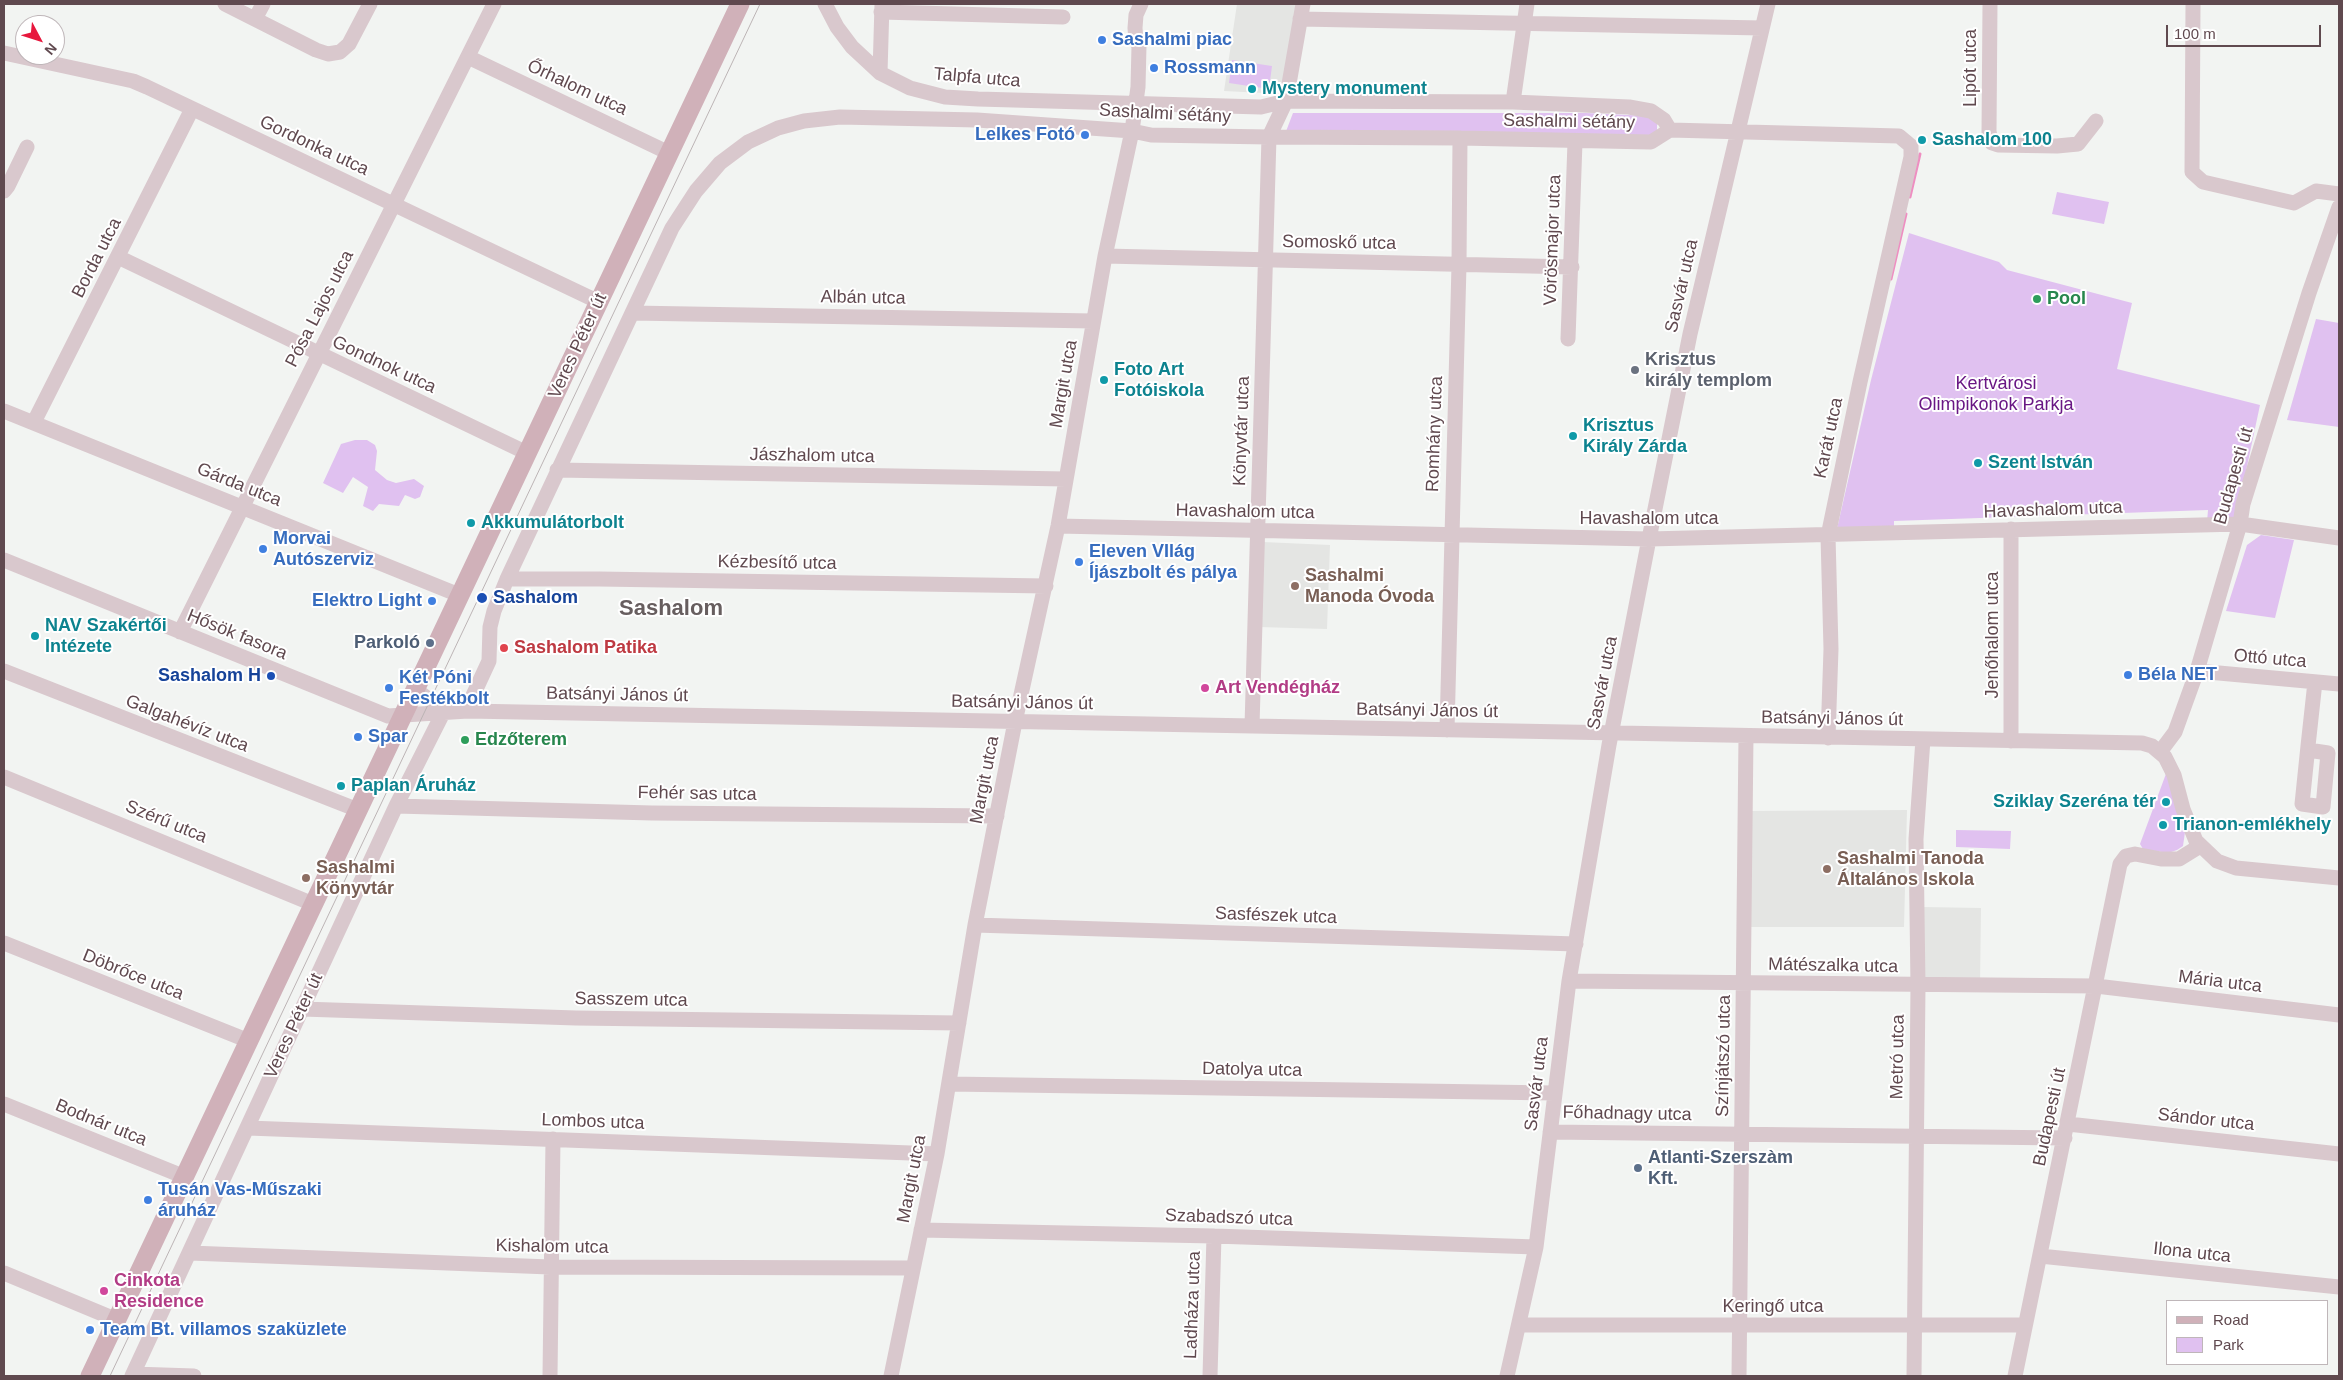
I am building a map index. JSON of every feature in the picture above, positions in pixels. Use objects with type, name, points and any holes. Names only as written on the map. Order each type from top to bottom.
[{"type":"main road","name":"Veres Péter út","points":[[90,1376],[739,4]]},
{"type":"street","points":[[225,4],[316,50],[328,54],[340,52],[350,44],[370,4]]},
{"type":"street","points":[[255,19],[263,4]]},
{"type":"street","name":"Pósa Lajos utca","points":[[180,632],[241,506],[494,4]]},
{"type":"street","name":"Talpfa utca","points":[[825,4],[848,42],[880,73],[910,88],[929,93],[978,100],[1135,104]]},
{"type":"street","points":[[1513,102],[1527,4]]},
{"type":"street","name":"Sasvár utca","points":[[1507,1376],[1536,1247],[1569,981],[1612,734],[1690,334],[1768,4]]},
{"type":"street","name":"Lipót utca","points":[[1990,4],[1989,132],[1992,143],[1998,145],[2057,146],[2078,144],[2096,121]]},
{"type":"street","points":[[2193,4],[2192,172],[2203,182],[2294,203],[2312,192],[2339,194]]},
{"type":"street","name":"Margit utca","points":[[891,1376],[937,1154],[976,925],[1015,722],[1058,526],[1105,256],[1132,131],[1138,87],[1139,46],[1142,39],[1141,5]]},
{"type":"street","points":[[880,73],[882,8],[1063,17]]},
{"type":"street","points":[[1269,137],[1286,101],[1301,11],[1524,22],[1762,28]]},
{"type":"street","name":"Gordonka utca","points":[[4,53],[133,81],[162,93],[598,302]]},
{"type":"street","name":"Őrhalom utca","points":[[468,57],[669,153]]},
{"type":"street","points":[[977,120],[978,100]]},
{"type":"street","name":"Sashalmi sétány","points":[[1135,104],[1261,107],[1286,101],[1513,102],[1629,107],[1651,111],[1664,120],[1670,130]]},
{"type":"street","name":"Borda utca","points":[[34,422],[192,109]]},
{"type":"street","name":"Sashalmi sétány","points":[[686,205],[707,177],[736,150],[760,135],[790,124],[840,117],[977,120],[1132,131],[1151,135],[1460,138],[1575,142],[1651,142],[1670,130],[1738,131],[1899,136],[1908,142],[1912,150]]},
{"type":"street","name":"Könyvtár utca","points":[[1252,726],[1267,260],[1269,137]]},
{"type":"street","name":"Romhány utca","points":[[1447,730],[1459,265],[1460,138]]},
{"type":"street","name":"Vörösmajor utca","points":[[1568,339],[1575,142]]},
{"type":"street","points":[[4,191],[27,147]]},
{"type":"street","name":"Karát utca","points":[[1828,738],[1830,649],[1828,536],[1912,150]]},
{"type":"street","name":"Veres Péter út","points":[[468,711],[470,702],[489,661],[490,627],[494,611],[507,579],[672,228],[686,205]]},
{"type":"street","name":"Budapesti út","points":[[2162,754],[2175,732],[2197,671],[2240,524],[2243,504],[2309,293],[2339,207]]},
{"type":"street","name":"Somoskő utca","points":[[1105,256],[1572,267]]},
{"type":"street","name":"Gondnok utca","points":[[118,257],[527,453]]},
{"type":"street","name":"Albán utca","points":[[632,314],[1093,321]]},
{"type":"street","name":"Gárda utca","points":[[4,411],[459,596]]},
{"type":"street","name":"Jászhalom utca","points":[[557,470],[1066,479]]},
{"type":"street","name":"Havashalom utca","points":[[1058,526],[1649,540],[2240,524],[2339,538]]},
{"type":"street","name":"Jenőhalom utca","points":[[2011,529],[2011,741]]},
{"type":"street","name":"Hősök fasora","points":[[4,560],[384,715],[402,716],[444,711]]},
{"type":"street","name":"Kézbesítő utca","points":[[507,579],[1046,586]]},
{"type":"street","name":"Galgahévíz utca","points":[[4,671],[358,810]]},
{"type":"street","name":"Ottó utca","points":[[2197,671],[2339,684]]},
{"type":"street","points":[[2308,750],[2315,682]]},
{"type":"street","points":[[415,689],[444,711]]},
{"type":"street","name":"Veres Péter út","points":[[133,1375],[396,806],[444,711]]},
{"type":"street","name":"Batsányi János út","points":[[444,711],[2142,743],[2152,746],[2162,754]]},
{"type":"street","name":"Színjátszó utca","points":[[1739,1376],[1746,736]]},
{"type":"street","name":"Metró utca","points":[[1914,1376],[1918,986],[1916,839],[1923,739]]},
{"type":"street","points":[[2162,754],[2174,775],[2189,826],[2200,846],[2212,858],[2228,866],[2339,878]]},
{"type":"street","name":"Szérű utca","points":[[4,777],[313,904]]},
{"type":"street","name":"Fehér sas utca","points":[[396,806],[652,813],[997,816]]},
{"type":"street","name":"Budapesti út","points":[[2015,1376],[2120,864],[2126,856],[2135,854],[2161,859],[2179,859],[2200,846]]},
{"type":"street","name":"Sasfészek utca","points":[[976,925],[1576,944]]},
{"type":"street","name":"Döbrőce utca","points":[[4,943],[249,1040]]},
{"type":"street","name":"Mátészalka utca","points":[[1569,981],[1918,986],[2096,986]]},
{"type":"street","name":"Mária utca","points":[[2096,986],[2339,1015]]},
{"type":"street","name":"Sasszem utca","points":[[302,1009],[576,1018],[959,1023]]},
{"type":"street","name":"Datolya utca","points":[[949,1084],[1554,1093]]},
{"type":"street","name":"Bodnár utca","points":[[4,1104],[184,1177]]},
{"type":"street","name":"Lombos utca","points":[[248,1128],[937,1154]]},
{"type":"street","name":"Főhadnagy utca","points":[[1550,1132],[1915,1136],[2066,1131]]},
{"type":"street","name":"Sándor utca","points":[[2066,1131],[2339,1154]]},
{"type":"street","points":[[550,1376],[553,1139]]},
{"type":"street","name":"Szabadszó utca","points":[[921,1230],[1214,1236],[1536,1247]]},
{"type":"street","name":"Ladháza utca","points":[[1210,1376],[1214,1236]]},
{"type":"street","name":"Kishalom utca","points":[[190,1253],[550,1267],[913,1268]]},
{"type":"street","name":"Ilona utca","points":[[2040,1256],[2339,1287]]},
{"type":"street","points":[[4,1273],[117,1320]]},
{"type":"street","name":"Keringő utca","points":[[1520,1324],[2026,1326]]},
{"type":"street","points":[[133,1375],[194,1376]]},
{"type":"shaded area","points":[[1237,4],[1297,4],[1283,94],[1224,91]]},
{"type":"shaded area","name":"Sashalmi Manoda Óvoda","points":[[1263,542],[1330,545],[1327,629],[1259,627]]},
{"type":"shaded area","name":"Sashalmi Tanoda Általános Iskola","points":[[1907,810],[1904,927],[1748,927],[1748,811]]},
{"type":"shaded area","points":[[1923,907],[1981,908],[1980,985],[1922,985]]},
{"type":"green space","points":[[1232,60],[1272,66],[1269,89],[1229,83]]},
{"type":"green space","points":[[1293,113],[1586,113],[1649,116],[1657,123],[1657,134],[1649,139],[1285,134]]},
{"type":"green space","points":[[2057,192],[2109,202],[2104,224],[2052,214]]},
{"type":"green space","name":"Kertvárosi Olimpikonok Parkja","points":[[1909,233],[1999,262],[2007,270],[2132,303],[2117,369],[2260,405],[2235,523],[2207,522],[2208,510],[1894,521],[1894,529],[1836,533],[1871,380]]},
{"type":"green space","points":[[2316,319],[2339,323],[2339,427],[2287,420]]},
{"type":"green space","points":[[355,440],[367,440],[375,445],[377,451],[375,470],[387,480],[396,483],[414,479],[424,486],[420,497],[415,499],[405,495],[399,506],[379,504],[373,511],[363,506],[368,487],[353,477],[343,493],[323,483],[341,444]]},
{"type":"green space","points":[[2261,535],[2294,540],[2275,618],[2226,611],[2247,545]]},
{"type":"green space","name":"Sziklay Szeréna tér","points":[[2167,771],[2185,832],[2183,846],[2168,853],[2143,849],[2140,844]]},
{"type":"green space","points":[[1956,830],[2011,831],[2010,849],[1956,847]]},
{"type":"waterway","points":[[1910,197],[1920,154]]},
{"type":"waterway","points":[[1891,279],[1906,214]]},
{"type":"tram line","points":[[110,1376],[760,4]]},
{"type":"place","name":"Sashalmi piac","points":[[1102,40]]},
{"type":"place","name":"Rossmann","points":[[1154,68]]},
{"type":"place","name":"Mystery monument","points":[[1252,89]]},
{"type":"place","name":"Lelkes Fotó","points":[[1085,135]]},
{"type":"place","name":"Sashalom 100","points":[[1922,140]]},
{"type":"place","name":"Pool","points":[[2037,299]]},
{"type":"place","name":"Krisztus király templom","points":[[1635,370]]},
{"type":"place","name":"Foto Art Fotóiskola","points":[[1104,380]]},
{"type":"place","name":"Krisztus Király Zárda","points":[[1573,436]]},
{"type":"place","name":"Szent István","points":[[1978,463]]},
{"type":"place","name":"Akkumulátorbolt","points":[[471,523]]},
{"type":"place","name":"Morvai Autószerviz","points":[[263,549]]},
{"type":"place","name":"Eleven VIlág Íjászbolt és pálya","points":[[1079,562]]},
{"type":"place","name":"Sashalmi Manoda Óvoda","points":[[1295,586]]},
{"type":"place","name":"Sashalom","points":[[482,598]]},
{"type":"place","name":"Elektro Light","points":[[432,601]]},
{"type":"place","name":"NAV Szakértői Intézete","points":[[35,636]]},
{"type":"place","name":"Parkoló","points":[[430,643]]},
{"type":"place","name":"Sashalom Patika","points":[[504,648]]},
{"type":"place","name":"Béla NET","points":[[2128,675]]},
{"type":"place","name":"Sashalom H","points":[[271,676]]},
{"type":"place","name":"Két Póni Festékbolt","points":[[389,688]]},
{"type":"place","name":"Art Vendégház","points":[[1205,688]]},
{"type":"place","name":"Spar","points":[[358,737]]},
{"type":"place","name":"Edzőterem","points":[[465,740]]},
{"type":"place","name":"Paplan Áruház","points":[[341,786]]},
{"type":"place","name":"Sziklay Szeréna tér","points":[[2166,802]]},
{"type":"place","name":"Trianon-emlékhely","points":[[2163,825]]},
{"type":"place","name":"Sashalmi Tanoda Általános Iskola","points":[[1827,869]]},
{"type":"place","name":"Sashalmi Könyvtár","points":[[306,878]]},
{"type":"place","name":"Atlanti-Szerszàm Kft.","points":[[1638,1168]]},
{"type":"place","name":"Tusán Vas-Műszaki áruház","points":[[148,1200]]},
{"type":"place","name":"Cinkota Residence","points":[[104,1291]]},
{"type":"place","name":"Team Bt. villamos szaküzlete","points":[[90,1330]]},
{"type":"district","name":"Sashalom","points":[[671,609]]}]
